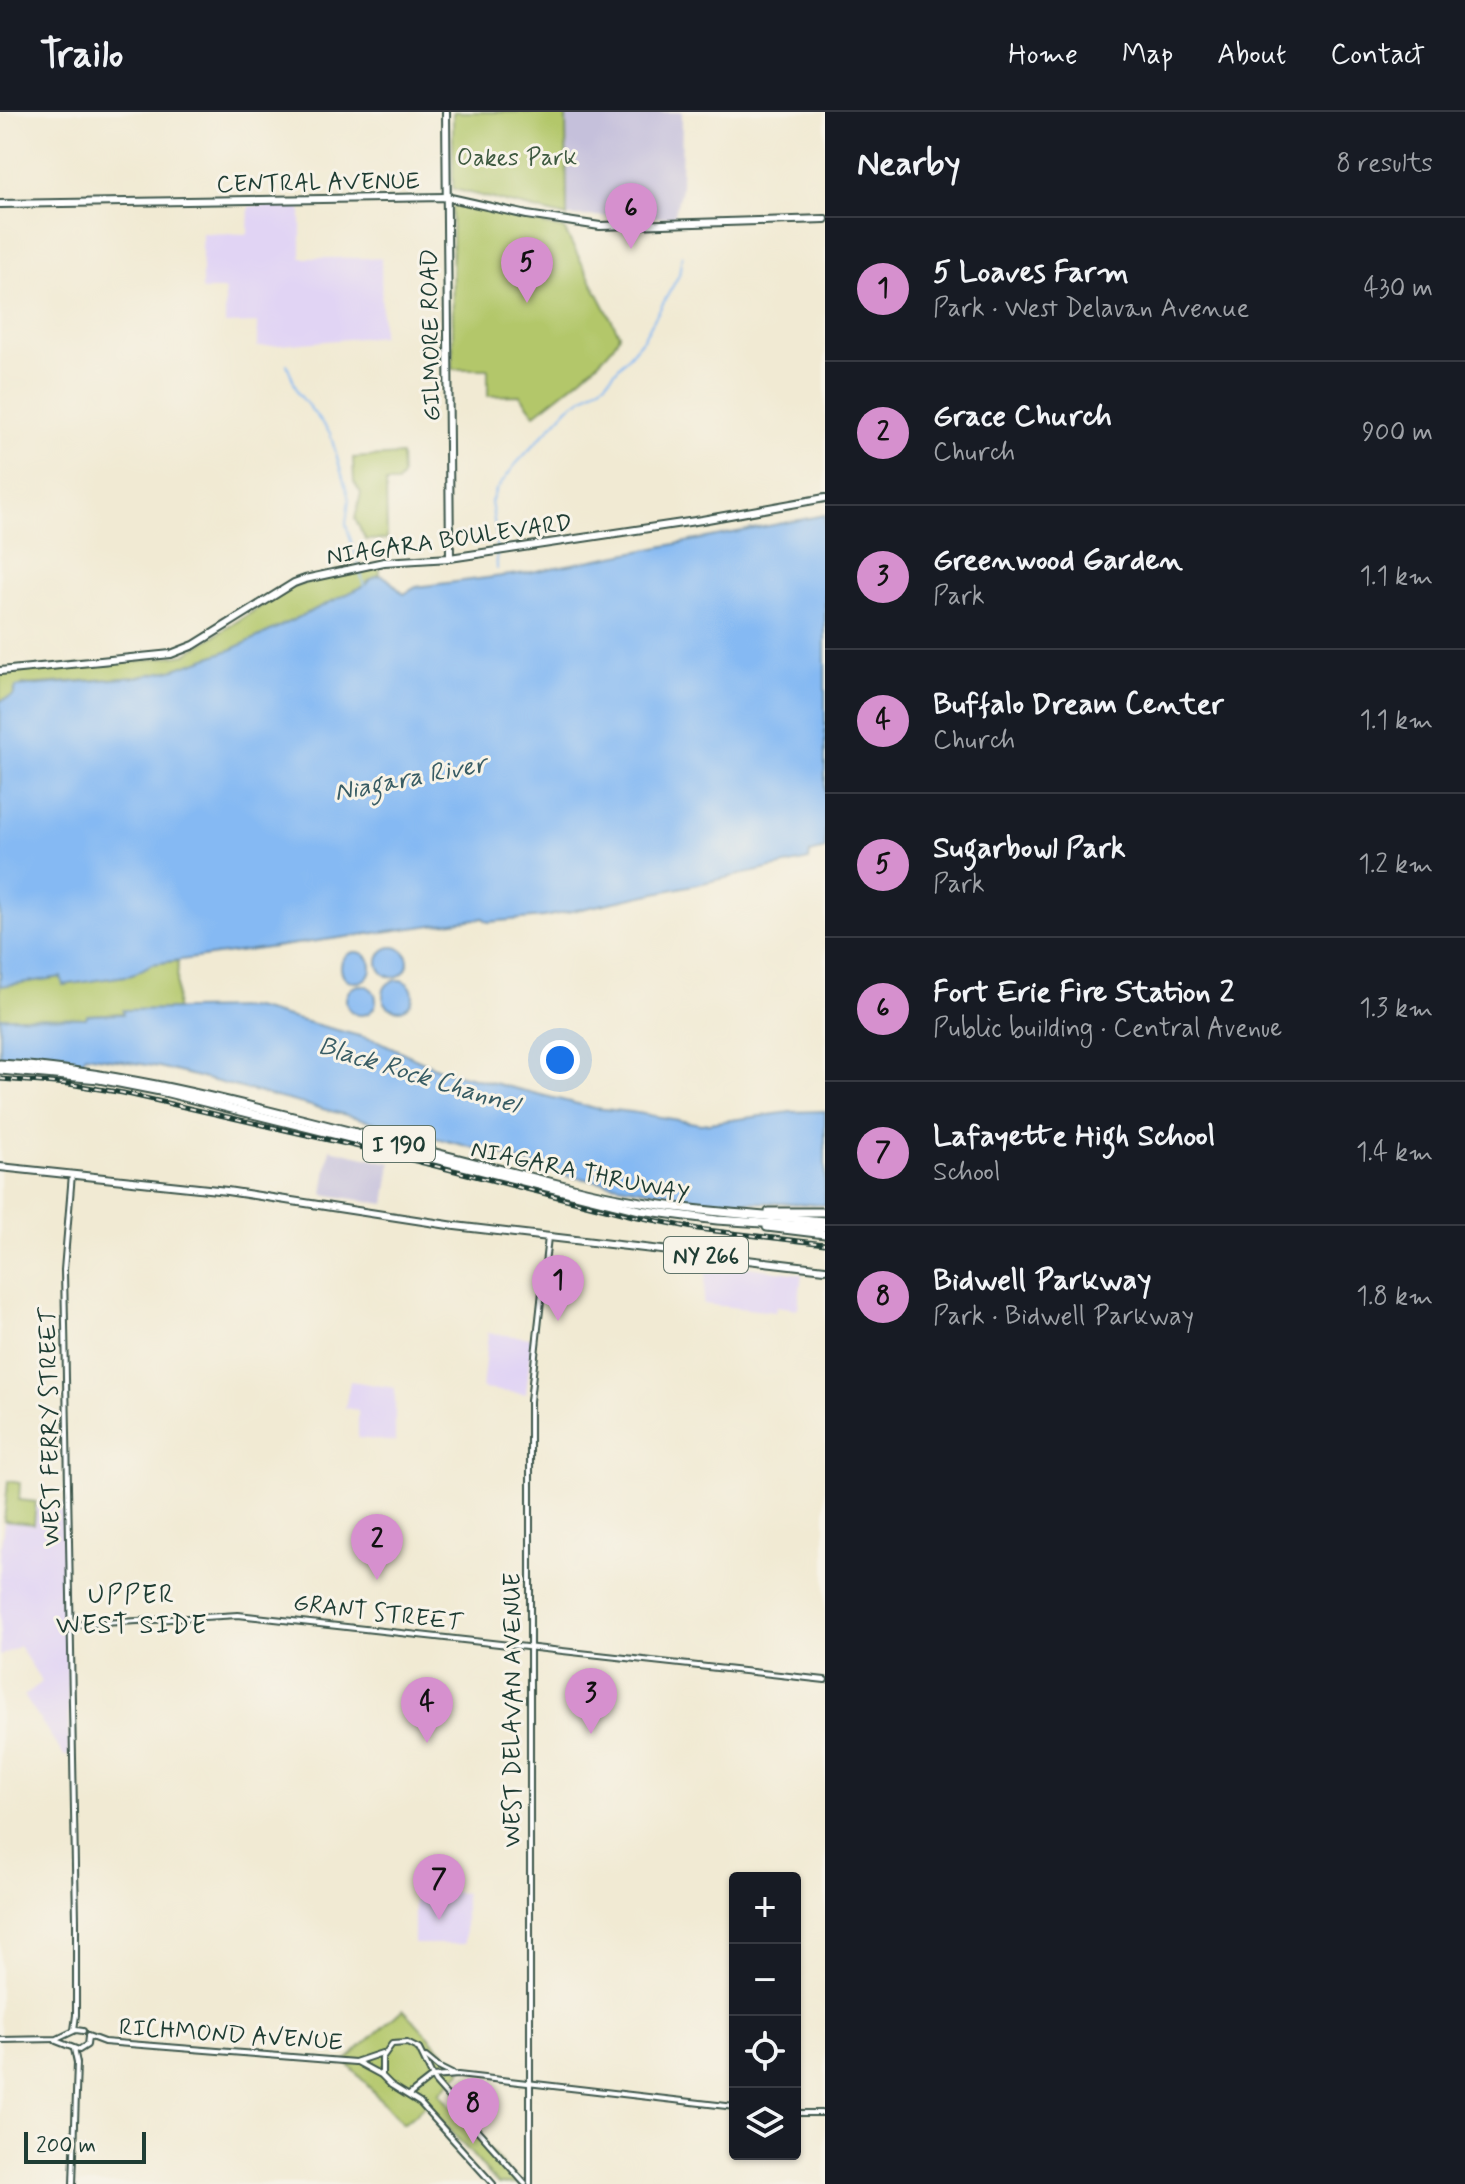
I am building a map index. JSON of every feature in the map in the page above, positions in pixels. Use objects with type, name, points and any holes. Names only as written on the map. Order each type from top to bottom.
[{"type":"highway","name":"NIAGARA THRUWAY","points":[[0,1067],[80,1074],[184,1097],[640,1210],[825,1227]]},
{"type":"highway","points":[[718,1216],[825,1212]]},
{"type":"highway","name":"NIAGARA THRUWAY","points":[[718,1216],[825,1221]]},
{"type":"highway","points":[[718,1216],[825,1234]]},
{"type":"main road","name":"GILMORE ROAD","points":[[446,112],[450,558]]},
{"type":"main road","name":"CENTRAL AVENUE","points":[[0,204],[446,197],[543,218],[600,226],[825,219]]},
{"type":"main road","name":"NIAGARA BOULEVARD","points":[[0,671],[171,654],[194,645],[305,579],[394,561],[450,558],[825,498]]},
{"type":"main road","name":"NY 266","points":[[0,1167],[227,1191],[431,1223],[825,1269]]},
{"type":"street","name":"WEST FERRY STREET","points":[[72,1174],[64,1270],[76,2015],[72,2032]]},
{"type":"street","name":"WEST DELAVAN AVENUE","points":[[528,2184],[530,1401],[548,1237]]},
{"type":"street","name":"GRANT STREET","points":[[70,1625],[238,1615],[825,1680]]},
{"type":"street","name":"WEST FERRY STREET","points":[[76,2015],[83,2031]]},
{"type":"street","points":[[0,2040],[50,2040],[83,2031],[88,2036],[87,2045],[82,2049],[77,2063],[73,2184]]},
{"type":"street","points":[[72,2032],[77,2063]]},
{"type":"street","name":"RICHMOND AVENUE","points":[[88,2036],[104,2042]]},
{"type":"street","points":[[50,2040],[82,2049]]},
{"type":"street","name":"RICHMOND AVENUE","points":[[87,2045],[104,2042],[355,2062],[384,2052]]},
{"type":"street","points":[[493,2184],[423,2106],[382,2076],[380,2064],[384,2052],[392,2044],[404,2042],[414,2045],[444,2071],[458,2075],[729,2106]]},
{"type":"street","points":[[424,2056],[432,2077],[528,2184]]},
{"type":"street","name":"RICHMOND AVENUE","points":[[355,2062],[382,2076]]},
{"type":"street","points":[[409,2095],[432,2077],[458,2075]]},
{"type":"street","points":[[801,2113],[825,2113]]},
{"type":"shaded area","points":[[566,112],[682,112],[681,188],[674,217],[567,216]]},
{"type":"shaded area","points":[[301,205],[301,258],[381,258],[382,336],[257,347],[257,323],[225,324],[225,290],[202,290],[202,233],[248,234],[249,206]]},
{"type":"shaded area","points":[[330,1149],[391,1163],[385,1204],[323,1194]]},
{"type":"shaded area","points":[[707,1262],[802,1274],[798,1309],[777,1306],[775,1312],[703,1304]]},
{"type":"shaded area","points":[[488,1333],[532,1338],[526,1394],[482,1389]]},
{"type":"shaded area","points":[[350,1381],[395,1388],[395,1442],[358,1438],[358,1410],[345,1408]]},
{"type":"shaded area","points":[[64,1503],[69,1756],[64,1756],[24,1696],[42,1682],[19,1646],[0,1656],[0,1554],[4,1522],[34,1524],[37,1505]]},
{"type":"shaded area","points":[[414,1889],[465,1893],[465,1944],[414,1944]]},
{"type":"green space","name":"Oakes Park","points":[[453,112],[566,112],[567,217],[453,189]]},
{"type":"green space","points":[[452,204],[564,229],[619,334],[596,364],[535,414],[520,395],[488,396],[488,369],[453,369]]},
{"type":"green space","points":[[401,455],[402,477],[397,483],[386,483],[387,539],[366,540],[355,519],[361,493],[354,482],[353,458]]},
{"type":"green space","points":[[379,566],[380,574],[364,586],[233,649],[172,670],[138,677],[23,685],[10,699],[0,701],[0,673],[132,662],[186,654],[293,586]]},
{"type":"green space","points":[[178,961],[176,1009],[124,1010],[123,1013],[88,1015],[87,1018],[0,1017],[0,986],[62,977],[63,985],[132,975],[151,964]]},
{"type":"green space","points":[[8,1481],[20,1483],[19,1500],[36,1502],[34,1524],[4,1521]]},
{"type":"green space","points":[[403,2009],[462,2071],[439,2093],[519,2184],[498,2184],[427,2104],[403,2124],[345,2061]]},
{"type":"water","name":"Niagara River","points":[[825,515],[825,849],[810,853],[809,860],[544,917],[488,922],[483,918],[152,964],[132,975],[63,985],[61,977],[0,986],[0,701],[13,696],[16,687],[138,677],[172,670],[233,649],[364,586],[376,576],[385,577],[404,594],[416,587],[526,573]]},
{"type":"water","points":[[393,947],[399,948],[407,956],[407,968],[399,976],[393,977],[387,976],[379,968],[378,962],[379,956],[387,948]]},
{"type":"water","points":[[356,952],[362,953],[370,961],[370,973],[362,981],[356,982],[350,981],[342,973],[341,967],[342,961],[350,953]]},
{"type":"water","points":[[398,980],[404,981],[412,989],[412,1001],[404,1009],[398,1010],[392,1009],[384,1001],[383,995],[384,989],[392,981]]},
{"type":"water","points":[[361,985],[367,986],[375,994],[375,1006],[367,1014],[361,1015],[355,1014],[347,1006],[346,1000],[347,994],[355,986]]},
{"type":"water","name":"Black Rock Channel","points":[[254,1008],[378,1041],[441,1070],[594,1108],[701,1124],[791,1112],[825,1111],[825,1205],[702,1200],[568,1176],[498,1154],[159,1067],[86,1055],[81,1063],[67,1055],[0,1056],[0,1017],[86,1018],[87,1015],[123,1014],[123,1010]]},
{"type":"waterway","points":[[497,569],[491,502],[496,490],[569,407],[606,382],[643,339],[679,275],[682,255]]},
{"type":"waterway","points":[[287,364],[298,393],[330,433],[349,499],[346,524],[358,565]]},
{"type":"waterway","points":[[360,571],[364,586]]},
{"type":"railway","points":[[0,1079],[69,1084],[123,1093],[368,1149],[633,1216],[698,1229],[825,1244]]},
{"type":"place","name":"Fort Erie Fire Station 2","points":[[631,249]]},
{"type":"place","name":"Sugarbowl Park","points":[[527,303]]},
{"type":"place","name":"5 Loaves Farm","points":[[558,1321]]},
{"type":"place","name":"Grace Church","points":[[377,1580]]},
{"type":"place","name":"Greenwood Garden","points":[[591,1734]]},
{"type":"place","name":"Buffalo Dream Center","points":[[427,1743]]},
{"type":"place","name":"Lafayette High School","points":[[439,1920]]},
{"type":"place","name":"Bidwell Parkway","points":[[473,2144]]},
{"type":"district","name":"UPPER WEST SIDE","points":[[132,1609]]}]
